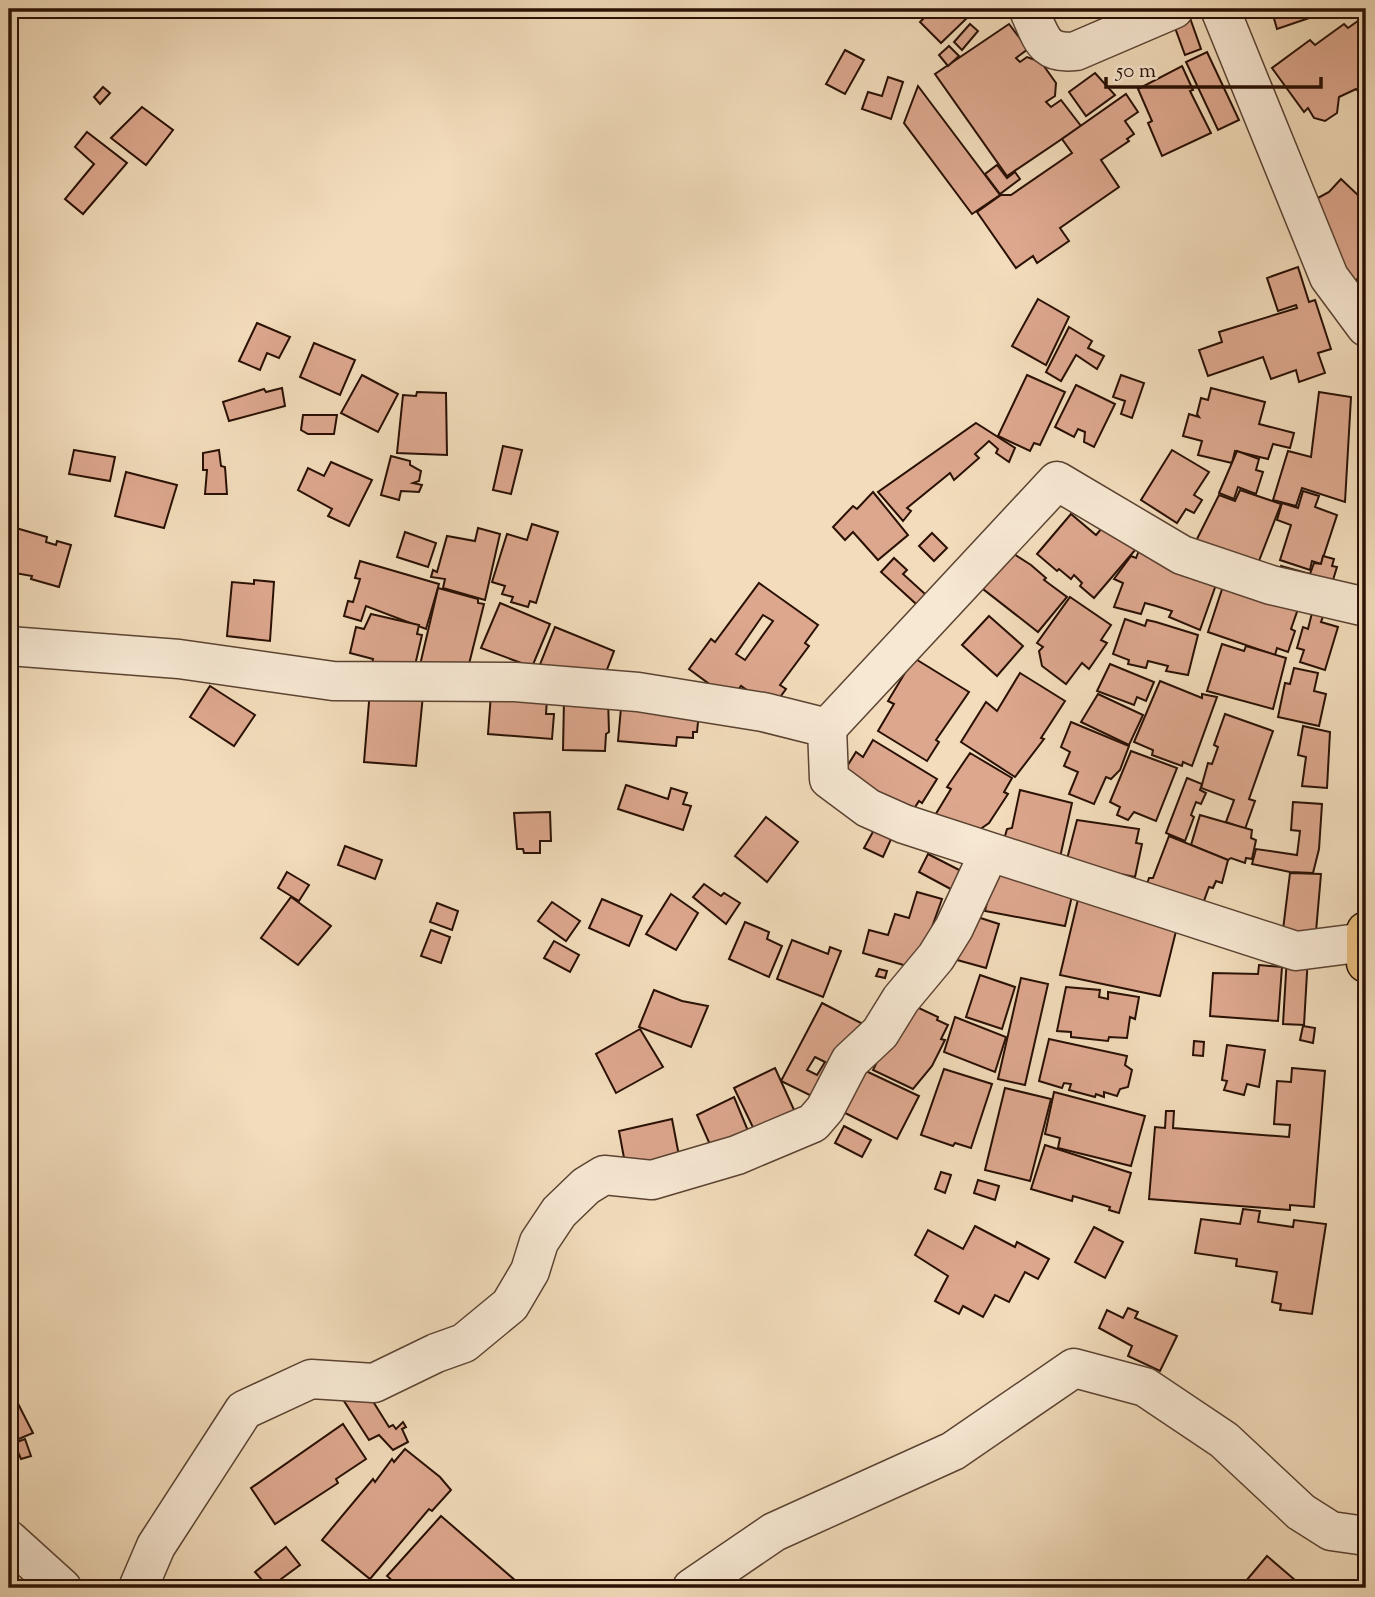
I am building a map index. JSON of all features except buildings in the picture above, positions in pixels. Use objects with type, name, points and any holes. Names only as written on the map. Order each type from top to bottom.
[{"type":"main road","points":[[1366,931],[1366,963]]},
{"type":"street","points":[[1030,13],[1044,43],[1059,53],[1076,51],[1174,9]]},
{"type":"street","points":[[1220,9],[1329,276],[1366,327]]},
{"type":"street","points":[[1366,607],[1270,585],[1182,555],[1057,481],[827,728],[829,779],[880,813],[989,853],[1296,951],[1366,942]]},
{"type":"street","points":[[9,646],[179,659],[333,681],[514,682],[638,692],[763,712],[827,728]]},
{"type":"street","points":[[138,1588],[156,1546],[244,1410],[311,1379],[374,1384],[436,1353],[464,1343],[510,1305],[530,1271],[539,1242],[559,1212],[586,1186],[604,1175],[652,1180],[737,1156],[813,1123],[825,1109],[850,1061],[880,1033],[901,999],[936,957],[954,928],[989,853]]},
{"type":"street","points":[[692,1588],[775,1531],[953,1451],[1074,1368],[1144,1387],[1224,1440],[1301,1512],[1331,1531],[1366,1536]]},
{"type":"street","points":[[9,1541],[62,1588]]}]
